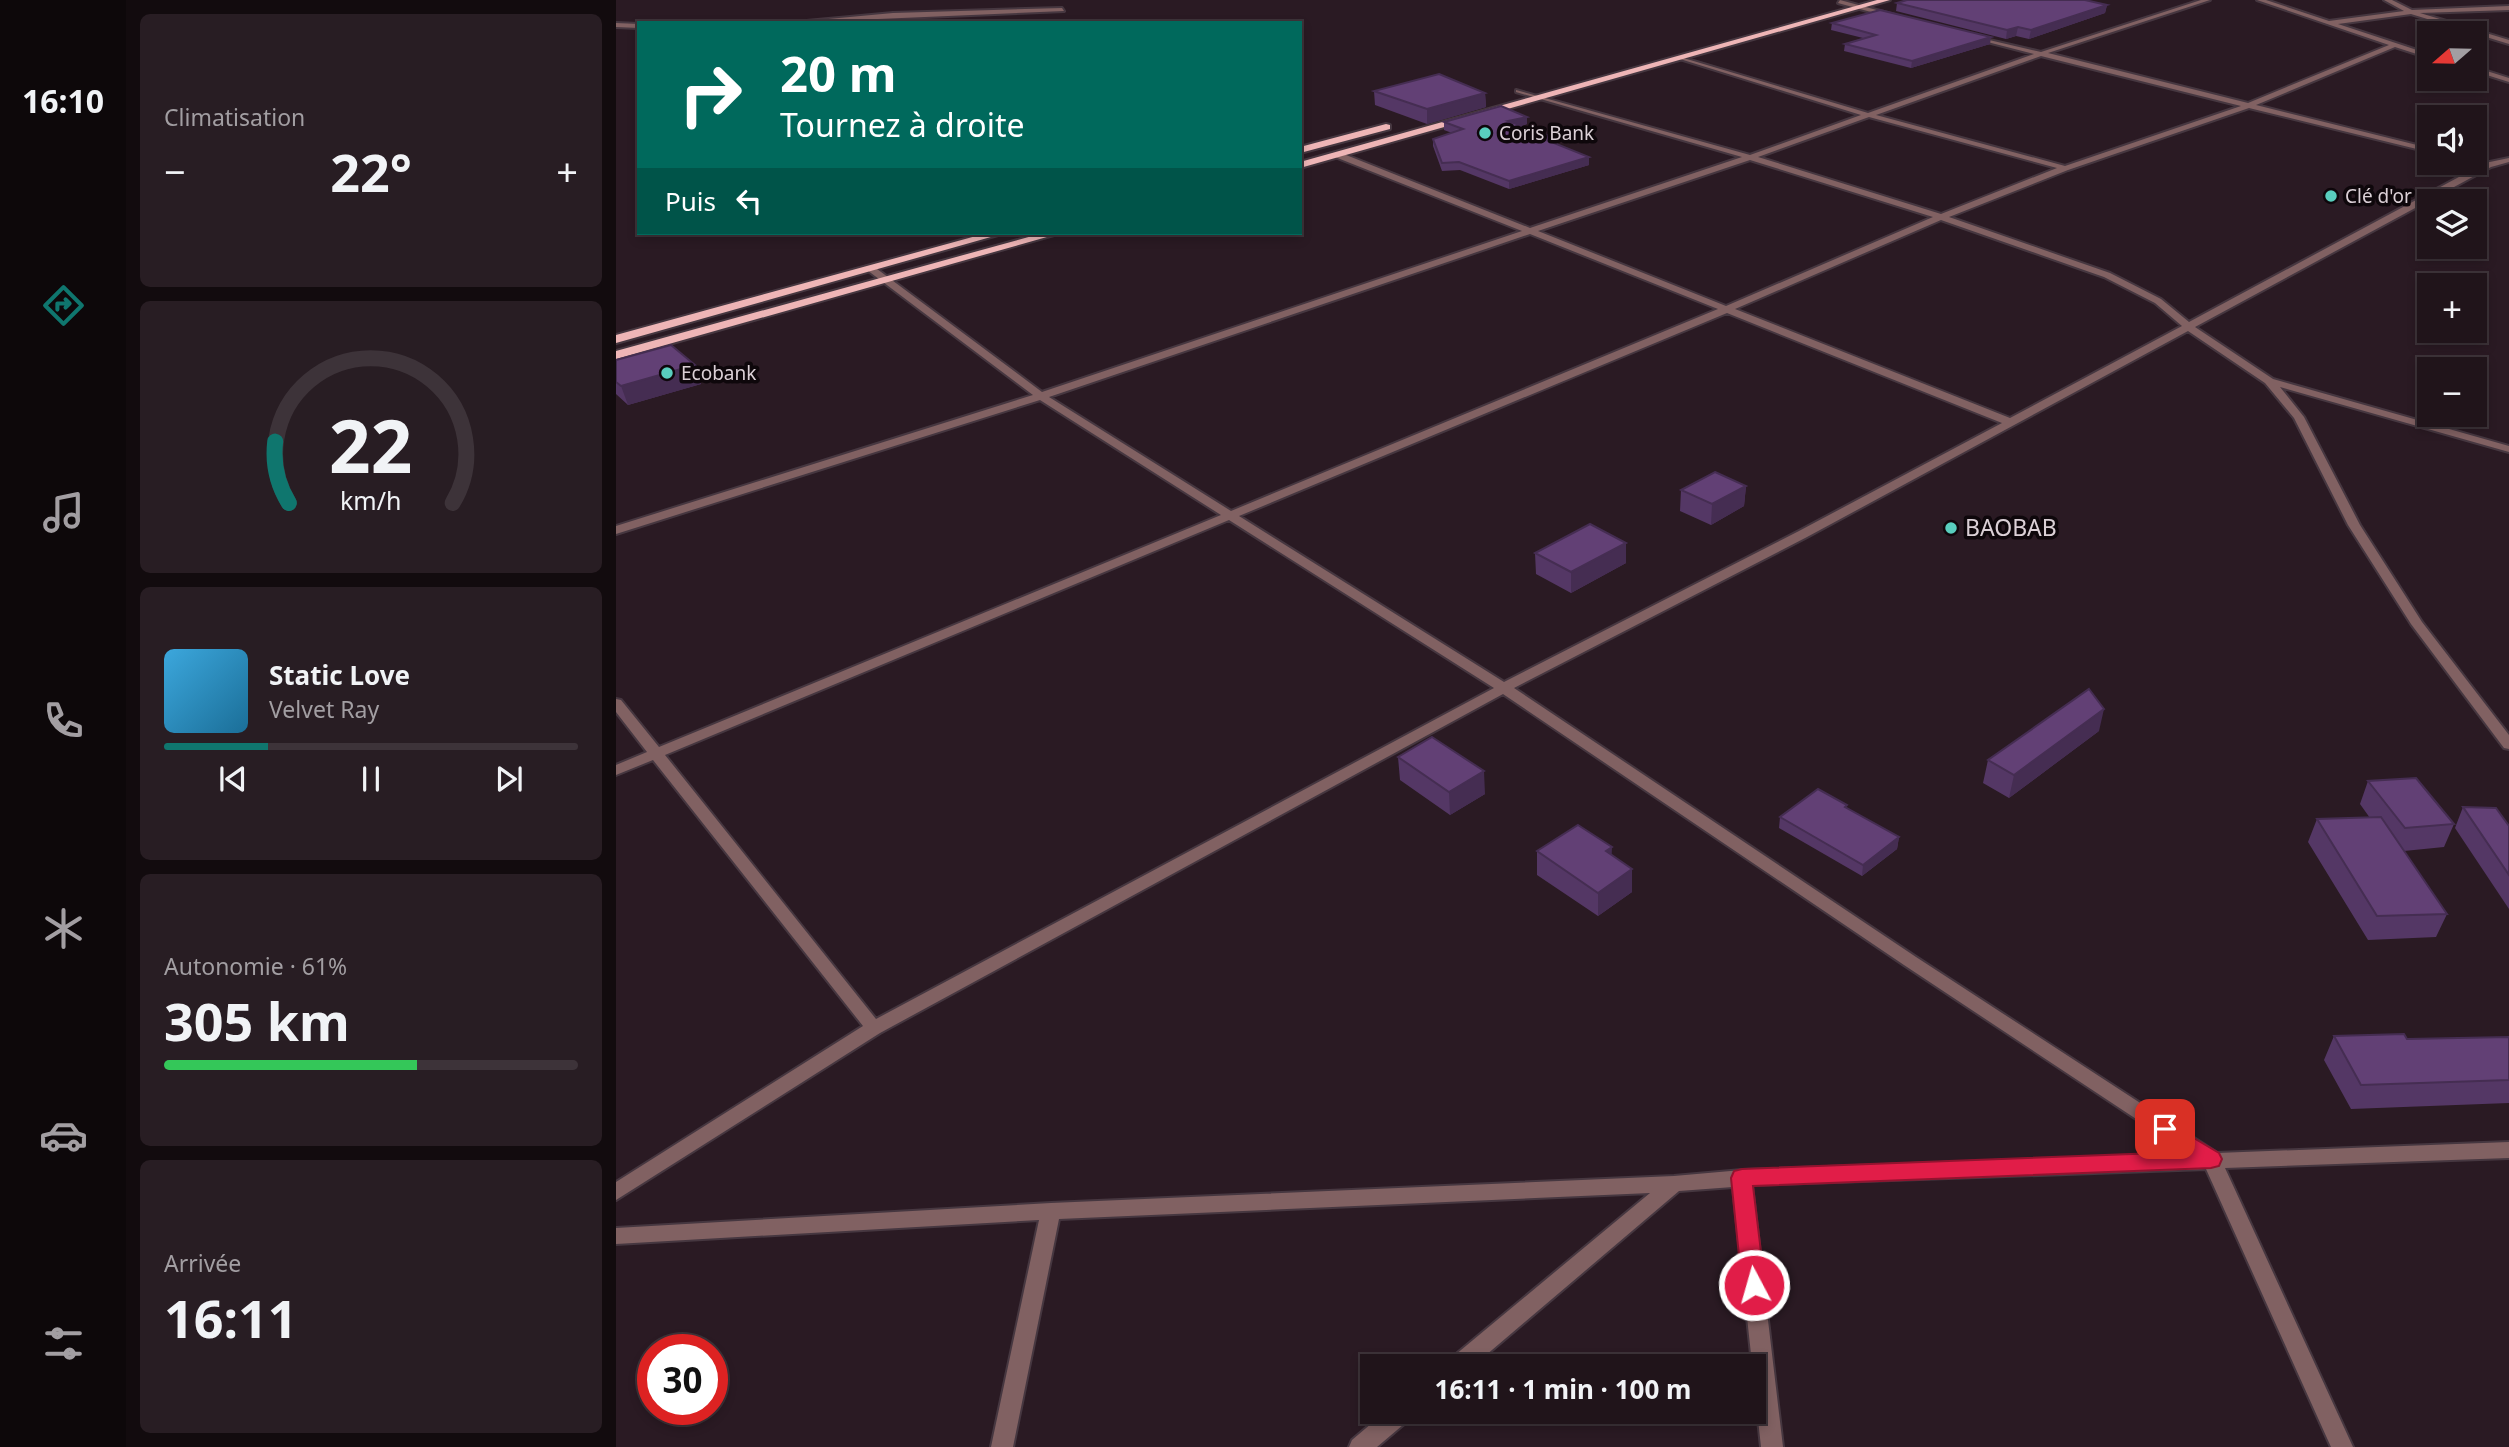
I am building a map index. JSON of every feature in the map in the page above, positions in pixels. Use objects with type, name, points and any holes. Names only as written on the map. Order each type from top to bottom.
[{"type":"highway","points":[[1302,164],[1886,0]]},
{"type":"highway","points":[[1645,56],[1845,1]]},
{"type":"highway","points":[[1514,92],[1545,83]]},
{"type":"highway","points":[[1302,149],[1401,123]]},
{"type":"highway","points":[[616,339],[992,235]]},
{"type":"highway","points":[[616,355],[1048,235]]},
{"type":"street","points":[[616,530],[1041,396],[1750,157],[2040,54],[2207,0]]},
{"type":"street","points":[[2260,0],[2417,53]]},
{"type":"street","points":[[2387,0],[2410,12],[2509,43]]},
{"type":"street","points":[[1845,1],[1899,17]]},
{"type":"street","points":[[2328,23],[2410,12],[2509,8]]},
{"type":"street","points":[[814,21],[893,15],[1062,10]]},
{"type":"street","points":[[616,25],[637,26]]},
{"type":"street","points":[[1963,34],[2417,147]]},
{"type":"street","points":[[616,770],[1725,310],[1941,217],[2065,168],[2246,106],[2394,46]]},
{"type":"street","points":[[1682,58],[1865,114],[2065,168]]},
{"type":"street","points":[[2487,73],[2509,80]]},
{"type":"street","points":[[1514,92],[1750,157],[1941,217],[2106,275],[2158,301],[2186,325],[2269,381],[2299,417],[2354,524],[2417,624],[2509,745]]},
{"type":"street","points":[[1338,155],[2010,422]]},
{"type":"street","points":[[2487,162],[2509,160]]},
{"type":"street","points":[[2487,165],[2509,172]]},
{"type":"street","points":[[616,1192],[874,1028],[1504,688],[2010,422],[2459,175]]},
{"type":"street","points":[[870,268],[1041,396],[1504,688],[1921,969],[2211,1159],[2342,1447]]},
{"type":"street","points":[[2269,381],[2509,449]]},
{"type":"street","points":[[616,703],[874,1028]]},
{"type":"street","points":[[616,1236],[1051,1211],[1674,1184],[1742,1178],[2509,1150]]},
{"type":"street","points":[[1742,1178],[1772,1447]]},
{"type":"street","points":[[1471,1354],[1674,1184]]},
{"type":"street","points":[[1002,1447],[1051,1211]]},
{"type":"street","points":[[1360,1447],[1388,1424]]},
{"type":"building","points":[[1907,0],[2085,0],[2107,5],[2031,30],[2018,27],[2007,30],[1897,3]]},
{"type":"building","points":[[1880,10],[1991,37],[1912,61],[1845,44],[1876,35],[1832,23]]},
{"type":"building","points":[[1439,74],[1485,93],[1427,109],[1374,91]]},
{"type":"building","points":[[1501,106],[1527,117],[1508,121],[1558,139],[1549,141],[1589,157],[1509,181],[1459,162],[1442,163],[1433,139],[1463,129],[1444,122]]},
{"type":"building","points":[[671,345],[695,365],[621,386],[616,382],[616,360]]},
{"type":"building","points":[[1715,472],[1746,486],[1712,504],[1681,490]]},
{"type":"building","points":[[1590,524],[1626,543],[1571,572],[1535,553]]},
{"type":"building","points":[[2089,689],[2104,709],[2014,775],[1988,760]]},
{"type":"building","points":[[1432,737],[1484,771],[1449,792],[1398,757]]},
{"type":"building","points":[[2416,778],[2454,824],[2405,828],[2368,781]]},
{"type":"building","points":[[1818,789],[1899,837],[1863,865],[1780,817]]},
{"type":"building","points":[[2463,807],[2496,808],[2509,826],[2509,875]]},
{"type":"building","points":[[2381,817],[2447,914],[2377,916],[2317,819]]},
{"type":"building","points":[[1578,825],[1612,847],[1606,851],[1632,869],[1598,893],[1537,851]]},
{"type":"building","points":[[2404,1034],[2407,1039],[2509,1037],[2509,1080],[2361,1085],[2334,1036]]},
{"type":"place","name":"Coris Bank","points":[[1485,133]]},
{"type":"place","name":"Clé d'or","points":[[2331,196]]},
{"type":"place","name":"Ecobank","points":[[667,373]]},
{"type":"place","name":"BAOBAB","points":[[1951,528]]},
{"type":"route","points":[[1754,1285],[1742,1178],[2211,1159],[2165,1129]]}]
